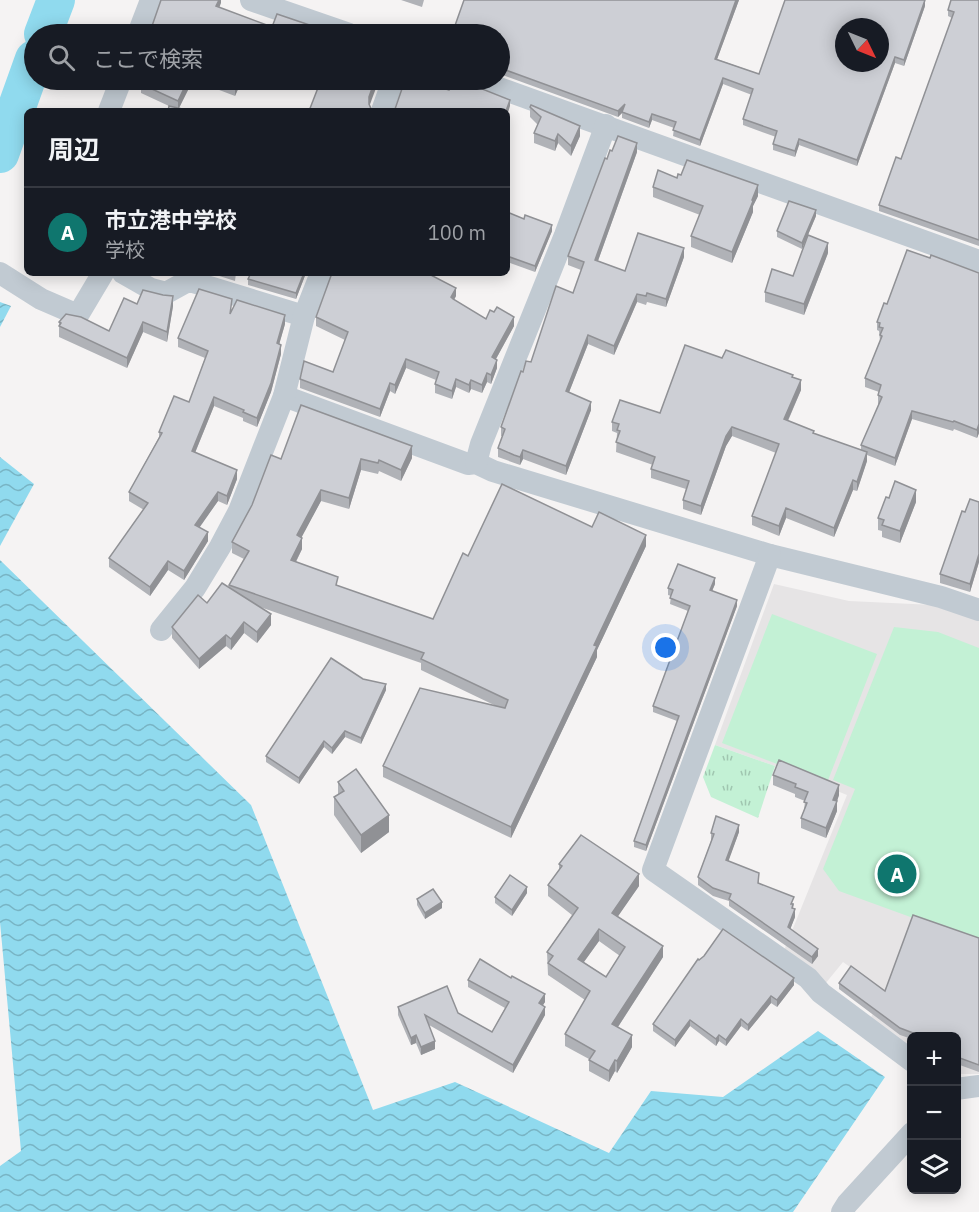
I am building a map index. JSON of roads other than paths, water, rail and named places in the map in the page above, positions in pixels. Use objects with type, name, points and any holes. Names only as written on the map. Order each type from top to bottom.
[{"type":"street","points":[[142,24],[151,0]]},
{"type":"street","points":[[251,0],[320,24]]},
{"type":"street","points":[[110,108],[117,90]]},
{"type":"street","points":[[383,108],[389,90]]},
{"type":"street","points":[[506,90],[979,261]]},
{"type":"street","points":[[476,463],[481,444],[565,236],[606,125]]},
{"type":"street","points":[[15,276],[41,299],[78,315],[101,276]]},
{"type":"street","points":[[128,276],[151,289],[166,293],[186,282],[193,282],[304,316]]},
{"type":"street","points":[[161,630],[195,588],[220,547],[238,511],[284,396],[304,316],[320,276]]},
{"type":"street","points":[[284,396],[468,464],[476,463],[493,471],[770,555],[941,597],[979,610]]},
{"type":"street","points":[[770,555],[653,870],[808,978],[821,993],[907,1056]]},
{"type":"street","points":[[961,1088],[979,1086]]},
{"type":"street","points":[[842,1212],[907,1139]]},
{"type":"water","points":[[0,302],[11,306],[0,327]]},
{"type":"water","points":[[0,457],[34,484],[0,546]]},
{"type":"water","points":[[0,560],[251,805],[373,1110],[455,1082],[609,1153],[651,1091],[723,1097],[818,1031],[885,1077],[793,1212],[0,1212],[0,1166],[21,1151],[0,922]]},
{"type":"waterway","points":[[47,24],[56,0]]},
{"type":"waterway","points":[[0,154],[24,87]]},
{"type":"place","name":"市立港中学校","points":[[897,874]]}]
